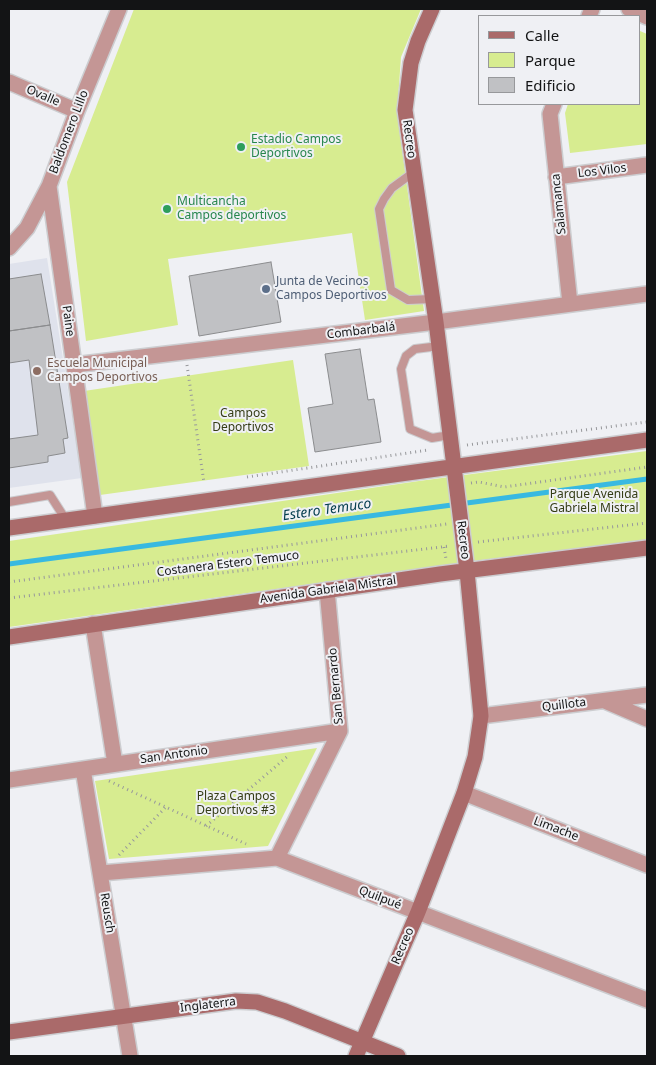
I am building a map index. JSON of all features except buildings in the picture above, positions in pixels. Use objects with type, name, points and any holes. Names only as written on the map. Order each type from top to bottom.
[{"type":"street","name":"Baldomero Lillo","points":[[9,248],[27,228],[49,186],[77,111],[119,9]]},
{"type":"street","name":"Recreo","points":[[356,1056],[418,912],[464,793],[476,757],[481,716],[467,571],[455,530],[455,473],[436,322],[405,110],[406,86],[411,63],[432,9]]},
{"type":"street","points":[[629,9],[647,17]]},
{"type":"street","name":"Ovalle","points":[[9,82],[77,111]]},
{"type":"street","name":"Salamanca","points":[[554,105],[550,114],[570,304]]},
{"type":"street","name":"Los Vilos","points":[[556,177],[647,165]]},
{"type":"street","name":"Paine","points":[[49,186],[95,516]]},
{"type":"street","name":"Combarbalá","points":[[74,365],[436,322],[647,294]]},
{"type":"street","points":[[9,528],[455,473],[647,440]]},
{"type":"street","name":"Avenida Gabriela Mistral","points":[[9,637],[327,590],[647,548]]},
{"type":"street","name":"San Bernardo","points":[[276,858],[340,731],[327,590]]},
{"type":"street","points":[[93,624],[115,764]]},
{"type":"street","name":"Quillota","points":[[481,716],[647,695]]},
{"type":"street","points":[[604,700],[647,719]]},
{"type":"street","name":"San Antonio","points":[[9,780],[340,731]]},
{"type":"street","name":"Reusch","points":[[83,769],[130,1056]]},
{"type":"street","name":"Limache","points":[[464,793],[647,864]]},
{"type":"street","name":"Quilpué","points":[[101,873],[276,858],[647,1000]]},
{"type":"street","name":"Inglaterra","points":[[9,1032],[236,1001],[257,1002],[285,1010],[398,1056]]},
{"type":"lane","points":[[414,172],[392,188],[379,209],[391,290],[408,300],[432,299]]},
{"type":"lane","points":[[439,346],[415,349],[406,356],[401,369],[410,429],[432,438],[450,441]]},
{"type":"lane","points":[[9,502],[50,495],[66,520]]},
{"type":"path","points":[[185,352],[204,483]]},
{"type":"path","points":[[242,478],[450,441],[647,422]]},
{"type":"path","points":[[479,482],[504,487],[647,467]]},
{"type":"path","points":[[195,485],[214,482]]},
{"type":"path","points":[[469,543],[647,523]]},
{"type":"path","points":[[9,582],[447,524],[455,530]]},
{"type":"path","name":"Costanera Estero Temuco","points":[[9,598],[450,546],[449,539]]},
{"type":"path","points":[[206,826],[290,754]]},
{"type":"path","points":[[108,781],[250,846]]},
{"type":"path","points":[[101,873],[166,808]]},
{"type":"shaded area","name":"Escuela Municipal Campos Deportivos","points":[[47,258],[82,478],[9,488],[9,264]]},
{"type":"green space","name":"Estadio Campos Deportivos","points":[[134,9],[421,9],[401,57],[397,113],[424,311],[365,320],[352,233],[168,259],[178,325],[86,341],[67,182]]},
{"type":"green space","points":[[641,31],[647,34],[647,144],[570,153],[565,113],[568,105],[641,105]]},
{"type":"green space","name":"Campos Deportivos","points":[[293,360],[309,466],[100,495],[84,391]]},
{"type":"green space","name":"Parque Avenida Gabriela Mistral","points":[[647,451],[647,540],[473,561],[9,627],[9,541],[419,481]]},
{"type":"green space","name":"Plaza Campos Deportivos #3","points":[[317,748],[268,846],[109,859],[95,781]]},
{"type":"waterway","name":"Estero Temuco","points":[[9,564],[647,479]]},
{"type":"place","name":"Estadio Campos Deportivos","points":[[241,147]]},
{"type":"place","name":"Multicancha Campos deportivos","points":[[167,209]]},
{"type":"place","name":"Junta de Vecinos Campos Deportivos","points":[[266,289]]},
{"type":"place","name":"Escuela Municipal Campos Deportivos","points":[[37,371]]}]
